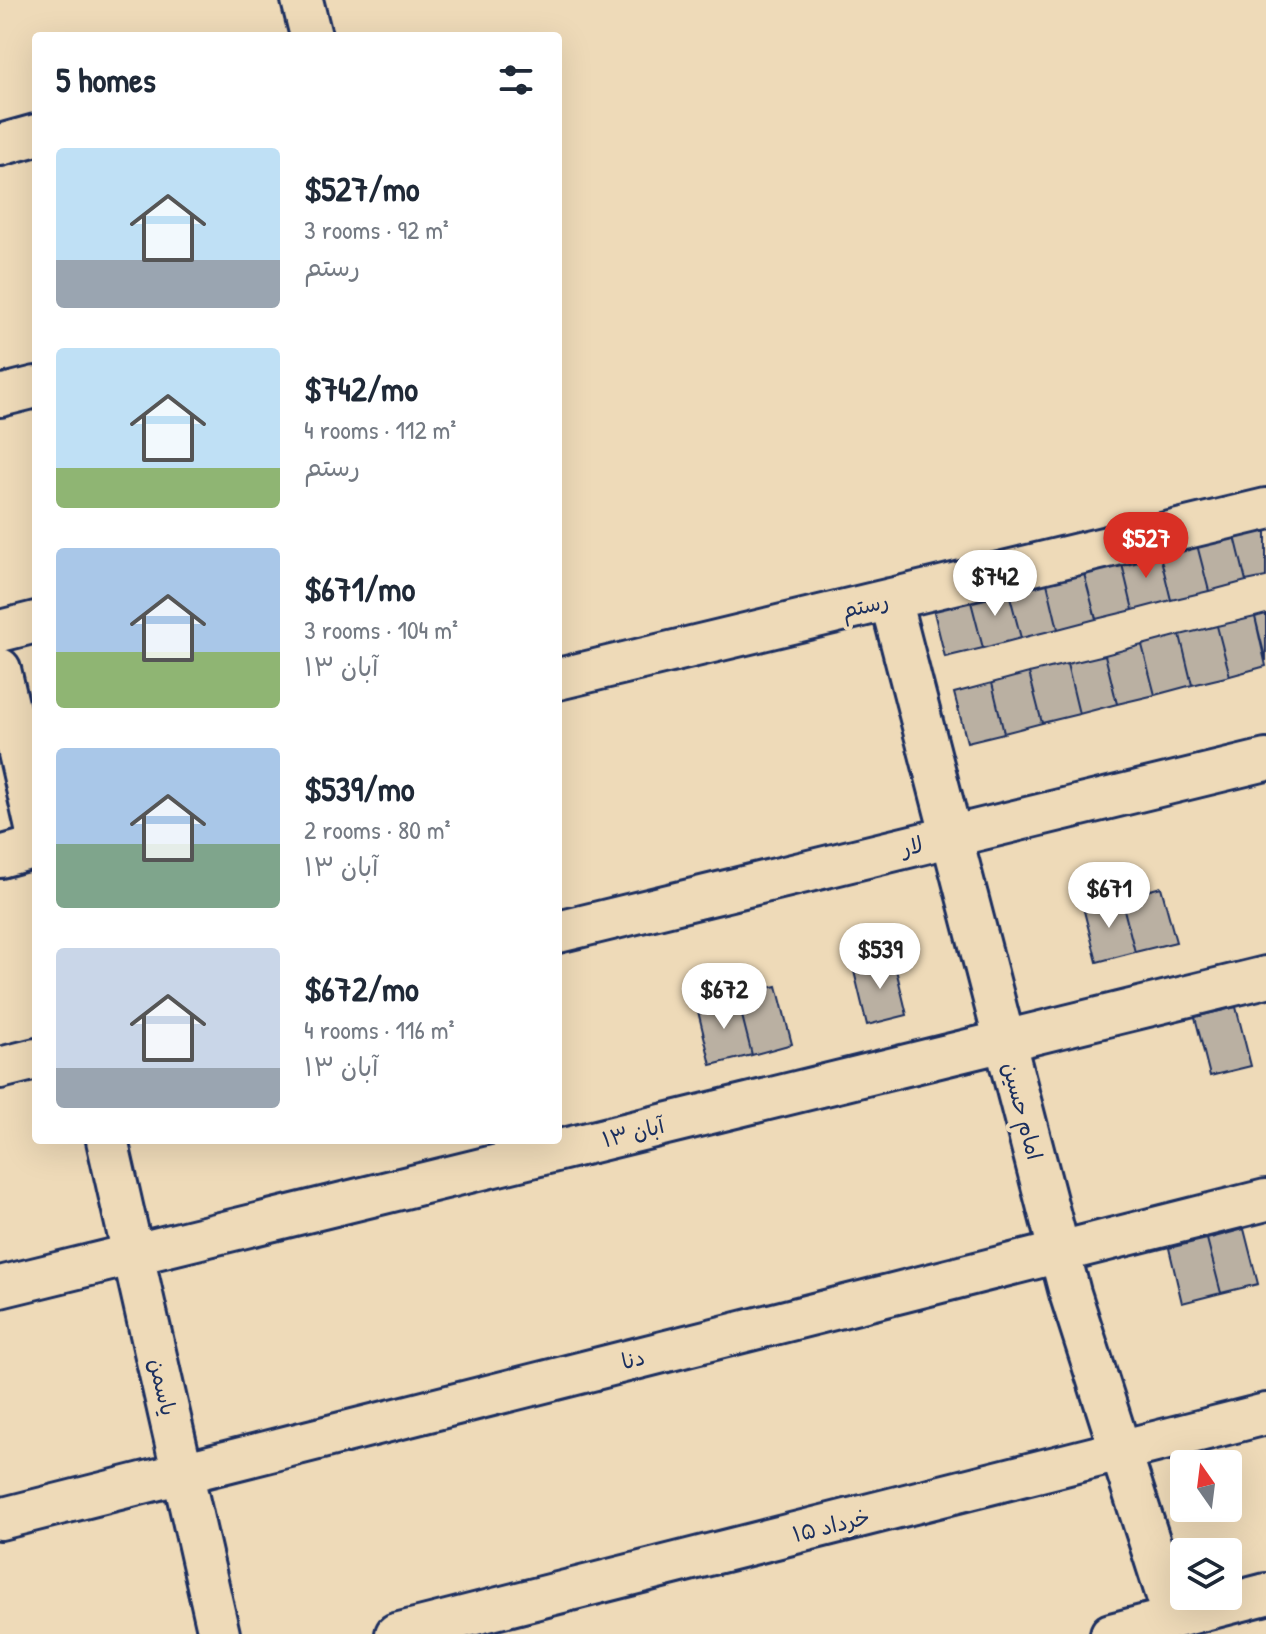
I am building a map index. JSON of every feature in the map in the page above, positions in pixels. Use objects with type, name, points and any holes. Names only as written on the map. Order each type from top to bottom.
[{"type":"street","points":[[302,0],[310,32]]},
{"type":"street","points":[[0,145],[32,136]]},
{"type":"street","points":[[0,396],[32,388]]},
{"type":"street","name":"رستم","points":[[562,678],[1266,509]]},
{"type":"street","name":"امام حسین","points":[[890,599],[1060,1252],[1174,1618]]},
{"type":"street","points":[[0,631],[32,623]]},
{"type":"street","points":[[0,669],[32,810]]},
{"type":"street","name":"لار","points":[[562,931],[1266,760]]},
{"type":"street","points":[[0,857],[32,848]]},
{"type":"street","name":"۱۳ آبان","points":[[0,1287],[1266,977]]},
{"type":"street","points":[[0,1068],[32,1060]]},
{"type":"street","name":"یاسمن","points":[[108,1144],[219,1634]]},
{"type":"street","name":"دنا","points":[[0,1519],[1266,1200]]},
{"type":"street","name":"۱۵ خرداد","points":[[396,1634],[1266,1414]]},
{"type":"street","points":[[1111,1634],[1266,1594]]},
{"type":"building","points":[[1266,523],[1266,577],[1246,581],[1234,532]]},
{"type":"building","points":[[1234,532],[1246,581],[1209,591],[1196,541]]},
{"type":"building","points":[[1196,541],[1209,591],[1171,600],[1159,551]]},
{"type":"building","points":[[1159,551],[1171,600],[1133,610],[1121,560]]},
{"type":"building","points":[[1121,560],[1133,610],[1096,619],[1083,570]]},
{"type":"building","points":[[1083,570],[1096,619],[1058,629],[1046,579]]},
{"type":"building","points":[[1046,579],[1058,629],[1021,638],[1008,589]]},
{"type":"building","points":[[1008,589],[1021,638],[983,648],[970,598]]},
{"type":"building","points":[[970,598],[983,648],[945,657],[933,608]]},
{"type":"building","points":[[1266,614],[1266,661],[1255,617]]},
{"type":"building","points":[[1255,617],[1266,666],[1230,676],[1217,626]]},
{"type":"building","points":[[1217,626],[1230,676],[1192,685],[1180,635]]},
{"type":"building","points":[[1180,635],[1192,685],[1155,695],[1142,645]]},
{"type":"building","points":[[1142,645],[1155,695],[1117,704],[1105,655]]},
{"type":"building","points":[[1105,655],[1117,704],[1079,714],[1067,664]]},
{"type":"building","points":[[1067,664],[1079,714],[1042,723],[1029,673]]},
{"type":"building","points":[[1029,673],[1042,723],[1004,733],[992,683]]},
{"type":"building","points":[[992,683],[1004,733],[967,742],[954,693]]},
{"type":"building","points":[[1161,887],[1176,942],[1135,952],[1121,898]]},
{"type":"building","points":[[1121,898],[1135,952],[1097,962],[1083,907]]},
{"type":"building","points":[[893,957],[907,1015],[867,1025],[853,967]]},
{"type":"building","points":[[777,986],[792,1044],[752,1055],[737,996]]},
{"type":"building","points":[[737,996],[752,1055],[711,1065],[697,1007]]},
{"type":"building","points":[[1236,1007],[1251,1066],[1210,1076],[1195,1017]]},
{"type":"building","points":[[1244,1229],[1258,1284],[1221,1293],[1207,1239]]},
{"type":"building","points":[[1207,1239],[1221,1293],[1182,1303],[1169,1248]]}]
